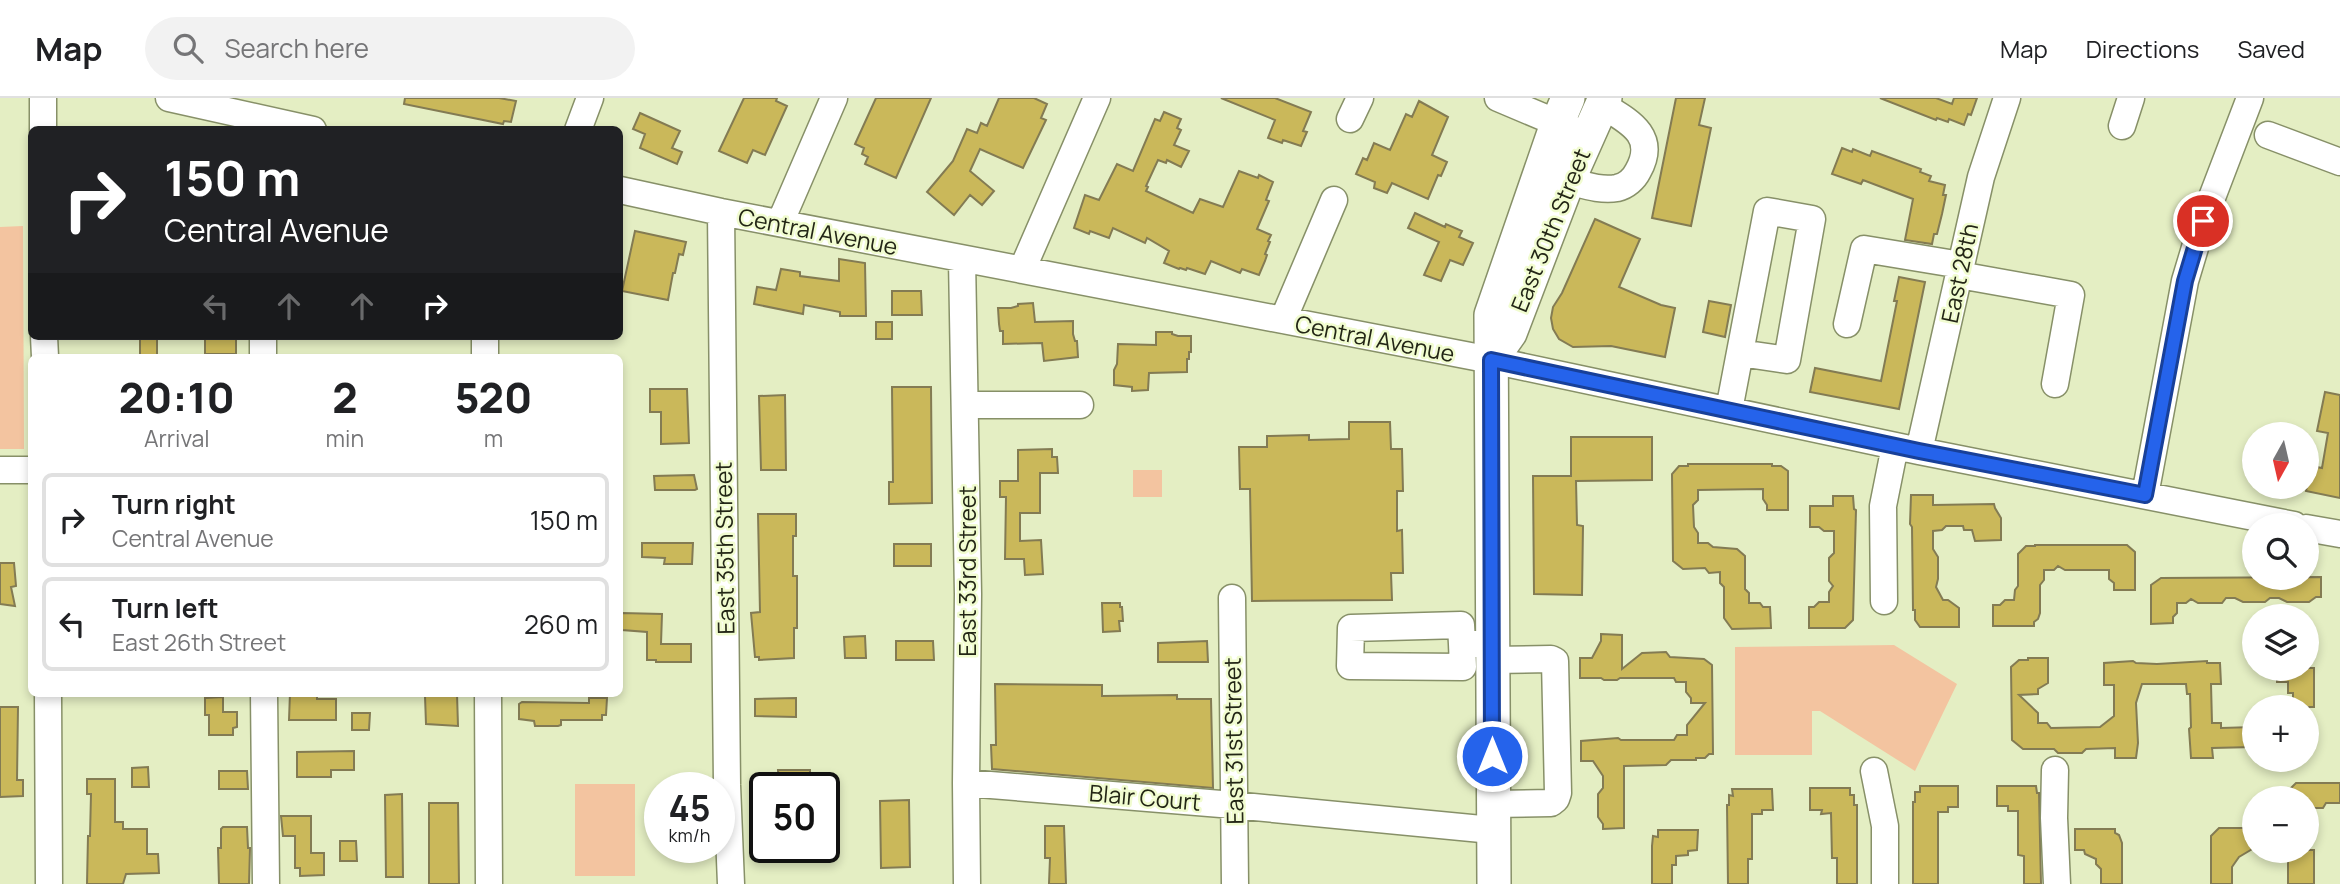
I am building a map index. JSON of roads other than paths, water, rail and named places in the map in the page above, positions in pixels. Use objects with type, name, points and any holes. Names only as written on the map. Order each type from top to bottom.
[{"type":"main road","name":"East 30th Street","points":[[1491,360],[1510,333],[1568,181],[1603,101]]},
{"type":"main road","name":"East 30th Street","points":[[1494,884],[1482,649],[1491,315],[1563,111]]},
{"type":"street","points":[[43,98],[43,126]]},
{"type":"street","points":[[169,98],[264,115],[300,126]]},
{"type":"street","points":[[580,126],[590,98]]},
{"type":"street","points":[[780,223],[834,98]]},
{"type":"street","points":[[1022,270],[1097,98]]},
{"type":"street","points":[[1498,98],[1563,111],[1588,135]]},
{"type":"street","name":"East 28th","points":[[1884,601],[1883,506],[1907,448],[1960,270],[1980,177],[2007,98]]},
{"type":"street","points":[[2122,126],[2131,98]]},
{"type":"street","points":[[2145,495],[2185,281],[2203,221],[2250,98]]},
{"type":"street","points":[[1568,181],[1602,188],[1619,188],[1636,176],[1642,164],[1645,149],[1642,137],[1633,124],[1603,101]]},
{"type":"street","points":[[2268,135],[2340,162]]},
{"type":"street","name":"Central Avenue","points":[[623,191],[720,212],[1491,360],[1907,448],[2242,515]]},
{"type":"street","points":[[1283,320],[1334,200]]},
{"type":"street","points":[[1729,411],[1740,353],[1767,211],[1812,219],[1787,360],[1740,353]]},
{"type":"street","name":"East 35th Street","points":[[720,212],[727,785],[731,884]]},
{"type":"street","points":[[1847,324],[1864,249],[2071,295],[2054,384]]},
{"type":"street","name":"East 33rd Street","points":[[962,259],[968,594],[967,884]]},
{"type":"street","points":[[965,405],[1080,405]]},
{"type":"street","points":[[0,470],[28,470]]},
{"type":"street","points":[[2319,530],[2340,534]]},
{"type":"street","name":"East 31st Street","points":[[1232,598],[1235,884]]},
{"type":"street","name":"Blair Court","points":[[966,783],[1233,804],[1492,817],[1551,803],[1558,793],[1555,662],[1551,659],[1482,649]]},
{"type":"street","points":[[48,697],[50,884]]},
{"type":"street","points":[[264,697],[266,884]]},
{"type":"street","points":[[488,697],[489,884]]},
{"type":"street","points":[[2055,770],[2057,884]]},
{"type":"street","points":[[1874,771],[1885,826],[1885,884]]}]
